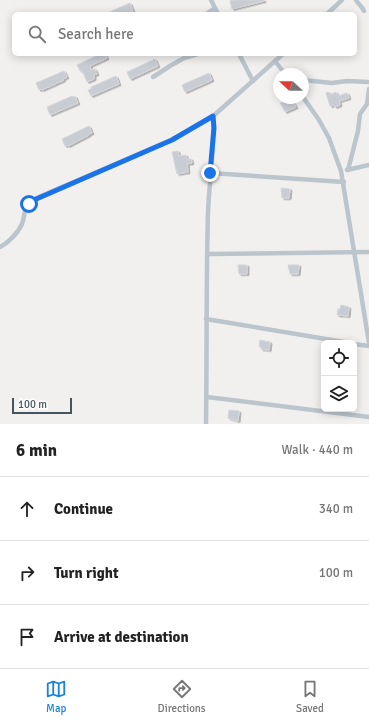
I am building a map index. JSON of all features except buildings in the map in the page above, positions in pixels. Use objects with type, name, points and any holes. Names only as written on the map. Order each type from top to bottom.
[{"type":"street","points":[[211,0],[217,12]]},
{"type":"street","points":[[329,12],[342,0]]},
{"type":"street","points":[[356,0],[364,11]]},
{"type":"street","points":[[209,12],[215,8]]},
{"type":"street","points":[[153,77],[184,58],[191,56]]},
{"type":"street","points":[[240,56],[253,81]]},
{"type":"street","points":[[0,248],[18,231],[22,225],[27,206],[34,200],[172,140],[213,116],[281,56]]},
{"type":"street","points":[[275,61],[280,68]]},
{"type":"street","points":[[309,81],[332,83],[347,81],[369,82]]},
{"type":"street","points":[[348,170],[358,131],[360,114],[367,104],[369,89]]},
{"type":"street","points":[[308,104],[325,129],[342,171],[369,345],[357,344]]},
{"type":"street","points":[[206,424],[207,254],[210,173],[214,128],[213,116]]},
{"type":"street","points":[[342,171],[369,165]]},
{"type":"street","points":[[210,173],[344,182]]},
{"type":"street","points":[[207,254],[369,252]]},
{"type":"street","points":[[206,319],[332,340]]},
{"type":"street","points":[[206,397],[369,417]]},
{"type":"route","points":[[29,204],[34,200],[172,140],[213,116],[214,128],[210,173]]}]
